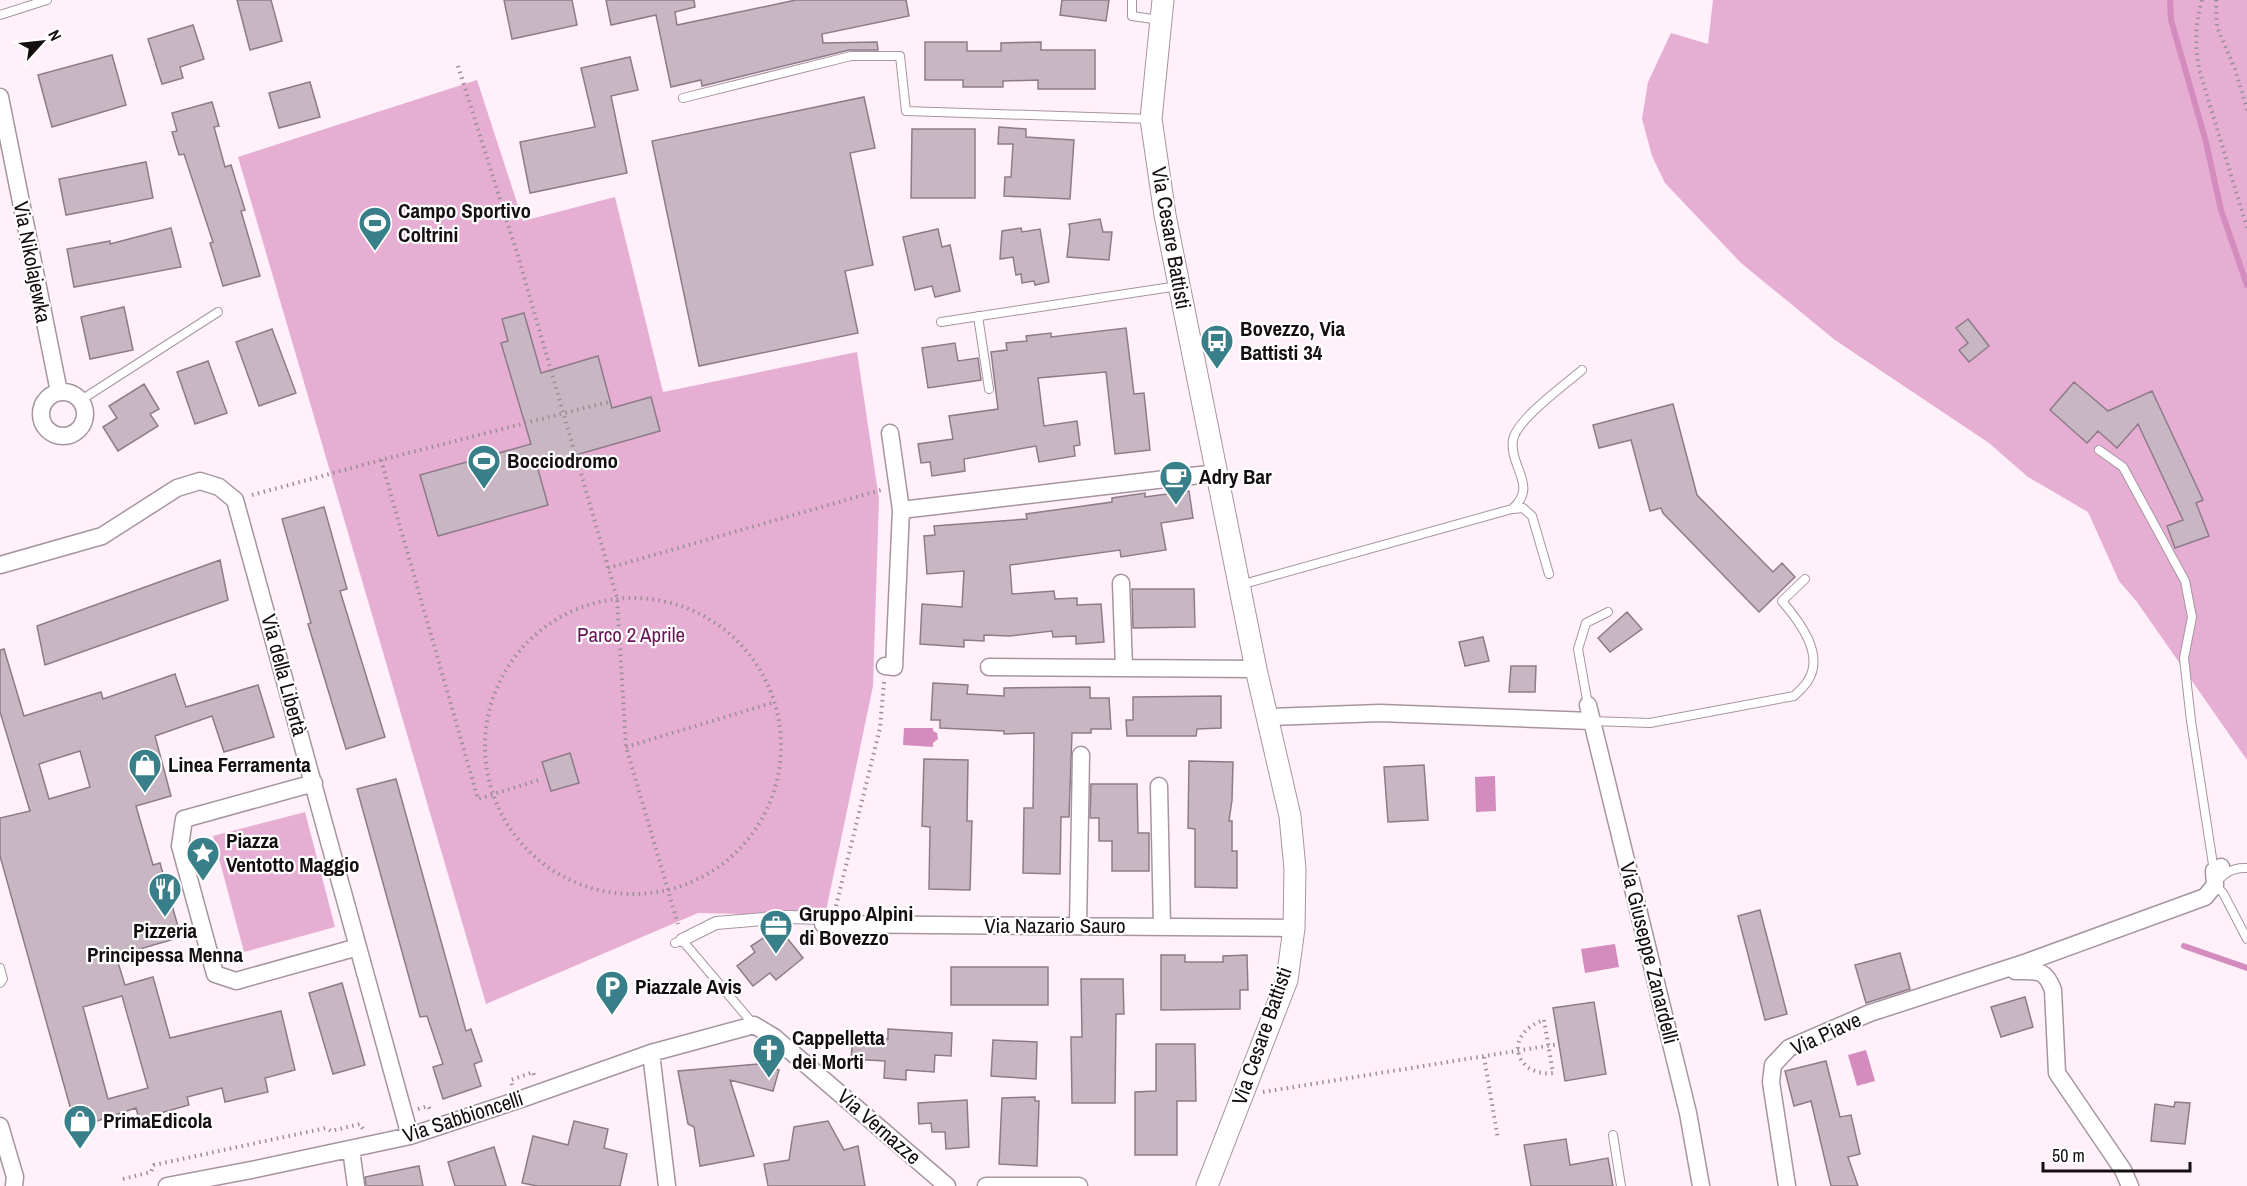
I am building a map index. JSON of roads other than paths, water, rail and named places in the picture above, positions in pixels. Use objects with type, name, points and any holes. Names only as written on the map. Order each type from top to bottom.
[{"type":"street","name":"Via Cesare Battisti","points":[[1162,10],[1151,119],[1165,215],[1256,669],[1290,816],[1295,869],[1294,928],[1287,980],[1207,1186]]},
{"type":"street","name":"Via Nikolajewka","points":[[0,97],[3,133],[59,392]]},
{"type":"street","points":[[59,392],[75,394],[81,400],[86,411],[84,422],[77,431],[67,436],[56,435],[46,428],[41,418],[42,406],[48,397],[59,392]]},
{"type":"street","points":[[885,666],[894,667],[901,510],[890,433]]},
{"type":"street","points":[[901,510],[1217,473]]},
{"type":"street","name":"Via della Libertà","points":[[0,565],[102,536],[177,488],[200,481],[219,487],[235,500],[410,1136]]},
{"type":"street","points":[[1121,583],[1124,668]]},
{"type":"street","points":[[988,667],[1256,669]]},
{"type":"street","points":[[1267,717],[1380,713],[1589,713]]},
{"type":"street","name":"Via Giuseppe Zanardelli","points":[[1589,713],[1686,1102],[1701,1186]]},
{"type":"street","points":[[1078,926],[1081,755]]},
{"type":"street","points":[[314,783],[184,819],[180,846],[215,974],[236,981],[358,947]]},
{"type":"street","points":[[1159,786],[1162,927]]},
{"type":"street","name":"Via Piave","points":[[1787,1186],[1771,1082],[1773,1065],[1789,1048],[1870,1013],[1999,971],[2186,905],[2205,897],[2217,874]]},
{"type":"street","points":[[679,942],[716,923],[765,918],[827,921]]},
{"type":"street","name":"Via Nazario Sauro","points":[[827,921],[1294,928]]},
{"type":"street","name":"Via Piave","points":[[1999,971],[2038,971],[2048,979],[2053,990],[2057,1073],[2124,1170],[2130,1186]]},
{"type":"street","name":"Via Sabbioncelli","points":[[167,1186],[410,1136],[526,1093],[651,1053],[754,1025]]},
{"type":"street","name":"Via Vernazze","points":[[754,1025],[774,1037],[947,1186]]},
{"type":"street","points":[[651,1053],[667,1186]]},
{"type":"street","points":[[0,1126],[17,1183]]},
{"type":"street","points":[[351,1149],[356,1186]]},
{"type":"street","points":[[986,1186],[1079,1186]]},
{"type":"lane","points":[[0,15],[47,0]]},
{"type":"lane","points":[[1132,0],[1132,16],[1162,10]]},
{"type":"lane","points":[[683,98],[851,56],[900,56],[906,111],[1151,119]]},
{"type":"lane","points":[[941,322],[1179,286]]},
{"type":"lane","points":[[81,400],[218,312]]},
{"type":"lane","points":[[978,316],[988,389]]},
{"type":"lane","points":[[1512,510],[1522,501],[1525,485],[1517,465],[1513,440],[1521,423],[1582,370]]},
{"type":"lane","points":[[2099,450],[2123,467],[2185,581],[2192,617],[2184,658],[2191,721],[2217,874],[2223,893],[2247,939]]},
{"type":"lane","points":[[1240,585],[1523,508],[1532,516],[1549,574]]},
{"type":"lane","points":[[1608,612],[1586,623],[1578,649],[1589,713],[1650,723],[1794,696],[1809,681],[1814,662],[1809,641],[1797,618],[1782,602],[1805,579]]},
{"type":"lane","points":[[2217,874],[2247,868]]},
{"type":"lane","points":[[679,942],[754,1025]]},
{"type":"lane","points":[[0,968],[3,979],[0,983]]},
{"type":"lane","points":[[1613,1135],[1622,1186]]},
{"type":"waterway","points":[[2170,0],[2171,20],[2206,142],[2221,210],[2247,285]]},
{"type":"waterway","points":[[2184,946],[2247,968]]},
{"type":"place","name":"Campo Sportivo Coltrini","points":[[375,252]]},
{"type":"place","name":"Bovezzo, Via Battisti 34","points":[[1217,370]]},
{"type":"place","name":"Bocciodromo","points":[[484,490]]},
{"type":"place","name":"Adry Bar","points":[[1176,506]]},
{"type":"place","name":"Linea Ferramenta","points":[[145,794]]},
{"type":"place","name":"Piazza Ventotto Maggio","points":[[203,882]]},
{"type":"place","name":"Pizzeria Principessa Menna","points":[[165,918]]},
{"type":"place","name":"Gruppo Alpini di Bovezzo","points":[[776,955]]},
{"type":"place","name":"Piazzale Avis","points":[[612,1016]]},
{"type":"place","name":"Cappelletta dei Morti","points":[[769,1079]]},
{"type":"place","name":"PrimaEdicola","points":[[80,1150]]},
{"type":"park label","name":"Parco 2 Aprile","points":[[631,635]]}]
